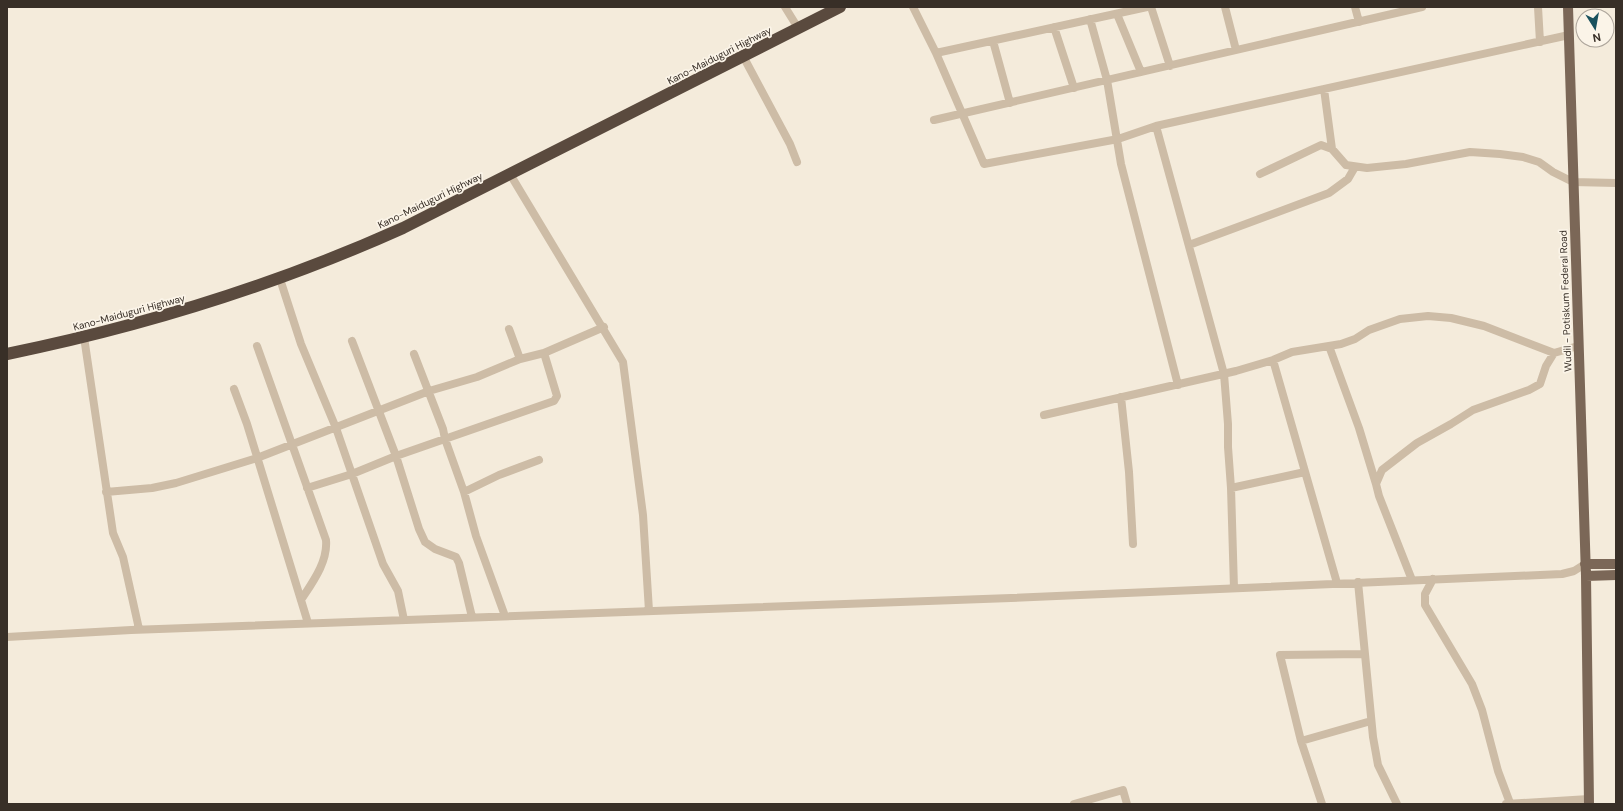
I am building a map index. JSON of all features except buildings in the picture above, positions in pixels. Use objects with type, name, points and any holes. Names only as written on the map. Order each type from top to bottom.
[{"type":"highway","name":"Kano-Maiduguri Highway","points":[[7,354],[84,337],[173,314],[280,279],[346,254],[403,228],[840,7]]},
{"type":"main road","name":"Wudil - Potiskum Federal Road","points":[[1568,7],[1586,576],[1589,802]]},
{"type":"main road","points":[[1585,564],[1616,564]]},
{"type":"main road","points":[[1586,576],[1616,575]]},
{"type":"street","points":[[785,7],[798,28]]},
{"type":"street","points":[[913,7],[936,53],[984,164],[1118,139],[1156,126],[1569,35]]},
{"type":"street","points":[[936,53],[1147,7]]},
{"type":"street","points":[[1151,7],[1170,66]]},
{"type":"street","points":[[1225,7],[1236,50]]},
{"type":"street","points":[[1355,7],[1359,22]]},
{"type":"street","points":[[934,120],[1359,22],[1388,11],[1422,7]]},
{"type":"street","points":[[1538,7],[1540,42]]},
{"type":"street","points":[[1117,14],[1141,72]]},
{"type":"street","points":[[1090,20],[1107,80],[1121,164],[1178,385]]},
{"type":"street","points":[[1054,27],[1074,88]]},
{"type":"street","points":[[993,41],[1010,103]]},
{"type":"street","points":[[743,56],[790,144],[797,162]]},
{"type":"street","points":[[1324,89],[1332,149]]},
{"type":"street","points":[[1156,126],[1224,374],[1231,488],[1234,588]]},
{"type":"street","points":[[1260,174],[1322,145],[1332,149],[1346,165],[1355,167],[1368,168],[1406,164],[1470,152],[1523,157],[1539,162],[1553,172],[1573,182],[1616,183]]},
{"type":"street","points":[[1189,245],[1329,192],[1348,179],[1355,167]]},
{"type":"street","points":[[510,174],[604,327],[623,362],[643,515],[649,611]]},
{"type":"street","points":[[280,279],[301,344],[336,428],[383,564],[398,591],[404,620]]},
{"type":"street","points":[[1044,415],[1224,374],[1273,360],[1292,352],[1329,346],[1355,339],[1369,330],[1400,319],[1428,316],[1451,318],[1484,326],[1554,353],[1578,346]]},
{"type":"street","points":[[106,492],[152,488],[176,483],[257,458],[429,391],[477,377],[520,359],[544,353],[604,327]]},
{"type":"street","points":[[509,330],[520,359]]},
{"type":"street","points":[[84,337],[113,533],[123,557],[139,629]]},
{"type":"street","points":[[352,341],[380,410],[419,529],[425,542],[435,549],[456,557],[459,563],[472,617]]},
{"type":"street","points":[[257,346],[326,540],[326,552],[314,579],[301,600]]},
{"type":"street","points":[[1329,346],[1359,428],[1379,496],[1412,580]]},
{"type":"street","points":[[307,488],[352,474],[444,438],[554,401],[556,396],[544,353]]},
{"type":"street","points":[[1376,484],[1382,470],[1417,443],[1451,424],[1472,410],[1529,390],[1540,384],[1546,366],[1554,353]]},
{"type":"street","points":[[414,354],[443,429],[444,438],[464,492],[476,536],[505,616]]},
{"type":"street","points":[[1273,360],[1337,583]]},
{"type":"street","points":[[234,390],[247,424],[308,623]]},
{"type":"street","points":[[1120,397],[1129,472],[1133,544]]},
{"type":"street","points":[[464,492],[499,475],[539,460]]},
{"type":"street","points":[[1231,488],[1305,472]]},
{"type":"street","points":[[7,637],[139,629],[1019,598],[1562,574],[1574,571],[1585,564]]},
{"type":"street","points":[[1433,579],[1425,594],[1425,605],[1472,684],[1482,710],[1498,771],[1510,804]]},
{"type":"street","points":[[1358,582],[1371,721],[1378,765],[1397,804]]},
{"type":"street","points":[[1322,804],[1301,741],[1280,655],[1364,654]]},
{"type":"street","points":[[1301,741],[1371,721]]},
{"type":"street","points":[[1074,804],[1123,790],[1127,804]]},
{"type":"street","points":[[1506,804],[1589,802]]}]
